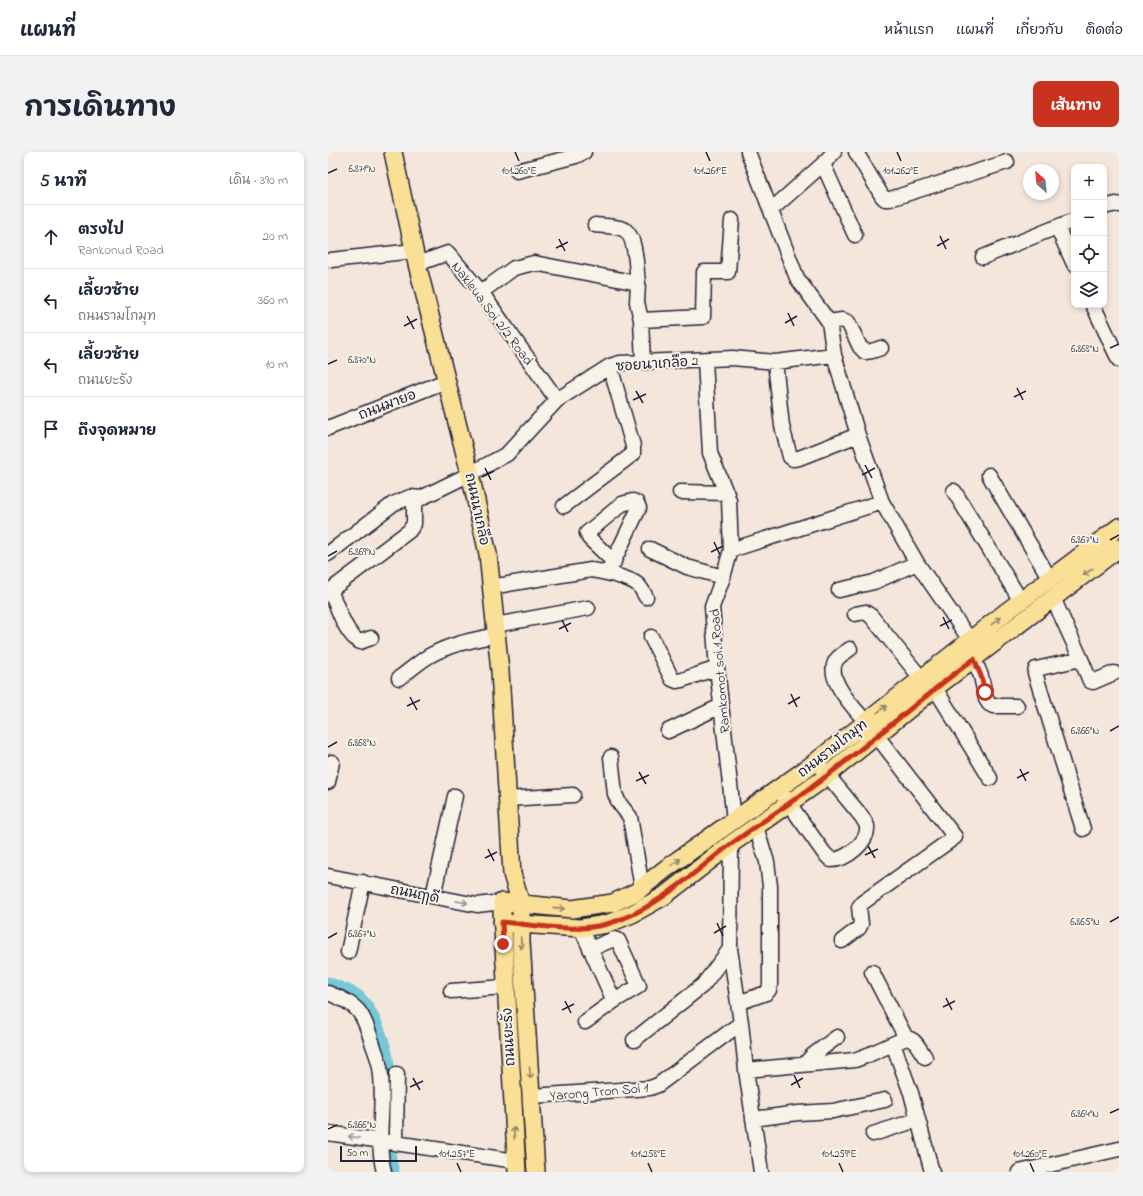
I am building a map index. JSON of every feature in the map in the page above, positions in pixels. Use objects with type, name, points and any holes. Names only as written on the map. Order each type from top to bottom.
[{"type":"main road","name":"ถนนนาเกลือ","points":[[393,152],[415,258],[470,474],[488,554],[500,671],[512,874],[521,904]]},
{"type":"main road","name":"ถนนรามโกมุท","points":[[502,922],[581,928],[607,924],[632,914],[664,896],[732,844],[828,775],[877,736],[970,640],[1119,526]]},
{"type":"main road","name":"ถนนรามโกมุท","points":[[502,902],[572,909],[613,903],[636,892],[816,761],[866,722],[928,683],[974,659],[1119,548]]},
{"type":"main road","name":"ถนนนาเกลือ","points":[[502,902],[512,874]]},
{"type":"main road","name":"ถนนยะรัง","points":[[502,902],[505,987],[516,1166]]},
{"type":"main road","name":"ถนนยะรัง","points":[[521,904],[536,1172]]},
{"type":"street","points":[[517,171],[576,156],[584,152]]},
{"type":"street","points":[[748,152],[797,278],[829,322],[834,355],[858,435],[882,502],[917,563],[970,640]]},
{"type":"street","points":[[771,210],[823,164],[834,152]]},
{"type":"street","points":[[856,152],[885,199],[890,199],[1007,162]]},
{"type":"street","points":[[823,164],[854,235]]},
{"type":"street","points":[[1107,206],[1116,204],[1119,205]]},
{"type":"street","points":[[641,320],[703,317],[704,272],[728,272],[732,220]]},
{"type":"street","points":[[984,257],[1071,221]]},
{"type":"street","points":[[595,226],[623,229],[629,233],[633,240],[638,283],[637,302],[641,320],[643,362]]},
{"type":"street","points":[[1057,227],[1071,257]]},
{"type":"street","name":"Nakleua Soi 2/2 Road","points":[[415,258],[448,253],[480,292],[557,400]]},
{"type":"street","points":[[331,260],[415,258]]},
{"type":"street","points":[[480,292],[514,268],[534,263],[638,283]]},
{"type":"street","points":[[1094,308],[1118,356]]},
{"type":"street","points":[[829,322],[842,320],[848,322],[860,347],[865,352],[881,348]]},
{"type":"street","name":"ซอยนาเกลือ 2","points":[[422,498],[507,454],[557,400],[610,366],[620,363],[733,358],[775,362],[834,355]]},
{"type":"street","name":"Ramkomot soi 1 Road","points":[[705,360],[710,453],[729,500],[731,550],[712,607],[717,668],[734,820]]},
{"type":"street","points":[[775,362],[782,426],[790,457],[793,459],[799,458],[858,435]]},
{"type":"street","points":[[564,506],[633,454],[633,446],[610,366]]},
{"type":"street","name":"ถนนมายอ","points":[[328,428],[446,381]]},
{"type":"street","points":[[989,475],[1050,579]]},
{"type":"street","points":[[954,491],[1021,601]]},
{"type":"street","points":[[680,492],[727,493]]},
{"type":"street","points":[[328,554],[393,504],[410,497],[422,498]]},
{"type":"street","points":[[371,638],[360,642],[350,633],[332,595],[332,589],[409,531],[414,524],[414,504],[422,498]]},
{"type":"street","points":[[731,550],[882,502]]},
{"type":"street","points":[[650,550],[687,568],[723,576]]},
{"type":"street","points":[[839,590],[874,582],[917,563]]},
{"type":"street","points":[[491,587],[611,568],[635,582],[646,597]]},
{"type":"street","points":[[1053,598],[1090,682],[1114,673]]},
{"type":"street","points":[[399,678],[428,656],[457,644],[495,630],[588,608]]},
{"type":"street","points":[[854,614],[865,612],[871,616],[928,683],[990,778]]},
{"type":"street","points":[[651,637],[672,679],[677,681],[682,680],[717,668]]},
{"type":"street","points":[[850,649],[837,659],[834,668],[835,677],[843,693],[866,722]]},
{"type":"street","points":[[974,659],[981,676],[988,704],[993,706],[1017,706]]},
{"type":"street","points":[[1081,659],[1036,669],[1035,673],[1083,829]]},
{"type":"street","points":[[668,731],[721,706]]},
{"type":"street","points":[[842,941],[859,928],[861,924],[858,907],[862,903],[955,837],[877,736]]},
{"type":"street","points":[[611,757],[615,794],[630,818],[642,888]]},
{"type":"street","points":[[778,789],[824,853],[831,860],[838,860],[857,848],[865,836],[867,825],[816,761]]},
{"type":"street","points":[[328,782],[332,762]]},
{"type":"street","points":[[507,799],[573,795]]},
{"type":"street","points":[[433,896],[455,796]]},
{"type":"street","points":[[738,1003],[766,993],[770,986],[770,886],[767,862],[756,827]]},
{"type":"street","points":[[732,844],[730,949],[761,1172]]},
{"type":"street","name":"ถนนฤๅดี","points":[[328,876],[477,905],[502,902]]},
{"type":"street","points":[[348,952],[362,882]]},
{"type":"street","points":[[581,928],[614,1001]]},
{"type":"street","points":[[585,1022],[614,1001],[640,986],[618,940],[614,940],[590,949]]},
{"type":"street","points":[[634,1040],[702,985],[730,949]]},
{"type":"street","points":[[872,972],[906,1038]]},
{"type":"street","points":[[451,991],[505,987]]},
{"type":"street","points":[[328,993],[353,1004],[366,1022],[380,1068],[382,1094],[381,1128],[388,1142]]},
{"type":"street","name":"Yarong Tron Soi 1","points":[[532,1096],[650,1088],[658,1085],[741,1023]]},
{"type":"street","points":[[805,1064],[813,1055],[838,1037]]},
{"type":"street","points":[[746,1070],[855,1060],[906,1038],[912,1038],[914,1040],[925,1057]]},
{"type":"street","points":[[893,1044],[911,1093],[932,1172]]},
{"type":"street","points":[[384,1172],[381,1162],[388,1142],[397,1074]]},
{"type":"street","points":[[753,1119],[798,1113],[833,1111],[885,1100]]},
{"type":"street","points":[[873,1134],[917,1120]]},
{"type":"street","points":[[328,1133],[388,1142],[516,1166]]},
{"type":"street","points":[[1019,1172],[1119,1149]]},
{"type":"waterway","points":[[328,982],[353,992],[362,999],[373,1016],[382,1037],[389,1065],[387,1097],[388,1128],[390,1155],[394,1172]]},
{"type":"route","points":[[503,944],[502,922],[581,928],[607,924],[632,914],[664,896],[732,844],[819,782],[935,688],[974,659],[981,676],[985,692]]}]
